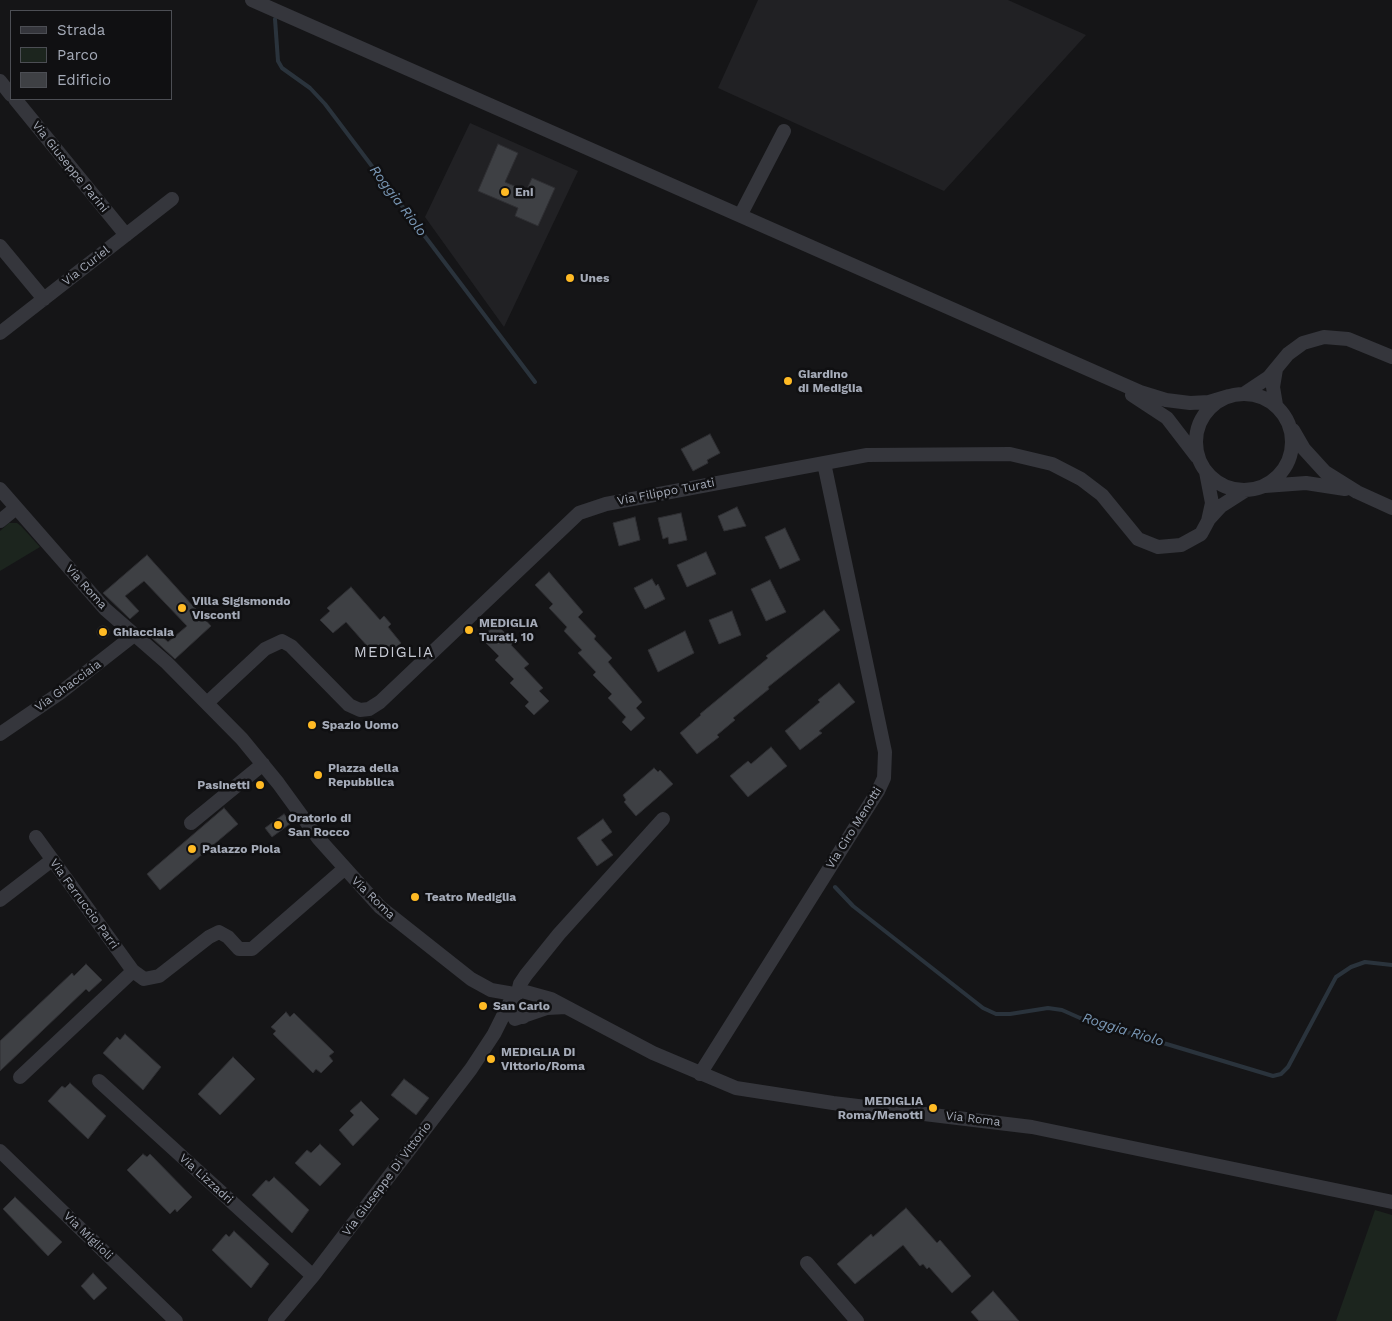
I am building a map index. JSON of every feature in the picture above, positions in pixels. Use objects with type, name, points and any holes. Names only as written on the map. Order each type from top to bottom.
[{"type":"street","points":[[252,0],[741,214],[1093,371],[1166,400],[1190,403],[1209,402],[1245,393],[1261,383],[1288,354],[1303,344],[1324,337],[1348,339],[1392,357]]},
{"type":"street","points":[[0,81],[10,94]]},
{"type":"street","name":"Via Giuseppe Parini","points":[[16,100],[126,235]]},
{"type":"street","points":[[741,214],[784,131]]},
{"type":"street","name":"Via Curiel","points":[[0,333],[172,199]]},
{"type":"street","points":[[0,246],[44,299]]},
{"type":"street","points":[[1276,369],[1273,387],[1276,405]]},
{"type":"street","points":[[1093,371],[1167,418],[1184,438],[1204,468],[1217,482],[1230,488],[1246,490],[1306,483],[1357,492]]},
{"type":"street","points":[[1245,393],[1267,399],[1276,405],[1288,420],[1304,449],[1325,472],[1357,492],[1392,508]]},
{"type":"street","points":[[1208,521],[1212,503],[1204,468],[1196,445],[1199,424],[1206,412],[1216,402],[1229,396]]},
{"type":"street","points":[[1262,487],[1276,478],[1286,466],[1292,452],[1292,436],[1288,420]]},
{"type":"street","name":"Via Filippo Turati","points":[[208,703],[265,649],[282,641],[292,646],[349,705],[360,710],[369,709],[387,695],[582,511],[641,497],[866,455],[1010,454],[1052,464],[1081,480],[1102,495],[1138,539],[1158,547],[1181,545],[1201,534],[1208,521],[1221,506],[1246,490]]},
{"type":"street","name":"Via Ciro Menotti","points":[[700,1074],[884,778],[885,752],[824,463]]},
{"type":"street","name":"Via Roma","points":[[0,489],[105,609],[208,703],[263,764],[344,869],[380,907],[455,968],[491,990],[547,997],[598,1022],[652,1053],[736,1088],[1041,1128],[1392,1202]]},
{"type":"street","points":[[0,521],[16,508]]},
{"type":"street","name":"Via Ghacciaia","points":[[0,734],[60,693],[134,635]]},
{"type":"street","points":[[191,823],[263,764]]},
{"type":"street","name":"Via Giuseppe Di Vittorio","points":[[275,1321],[313,1276],[465,1078],[518,994],[520,984],[526,975],[559,934],[663,819]]},
{"type":"street","name":"Via Ferruccio Parri","points":[[36,837],[133,971]]},
{"type":"street","points":[[0,900],[52,860]]},
{"type":"street","points":[[20,1077],[133,971],[144,979],[159,976],[209,937],[219,932],[228,937],[239,949],[252,949],[344,869]]},
{"type":"street","points":[[527,1016],[535,1010],[536,1003],[533,995],[518,994],[512,1010],[515,1014],[527,1016],[547,1008],[566,1007]]},
{"type":"street","name":"Via Giuseppe Di Vittorio","points":[[494,1034],[510,1021],[527,1016]]},
{"type":"street","name":"Via Lizzadri","points":[[99,1082],[313,1276]]},
{"type":"street","name":"Via Miglioli","points":[[0,1152],[176,1321]]},
{"type":"street","points":[[807,1263],[856,1321]]},
{"type":"shaded area","points":[[758,0],[1008,0],[1086,35],[944,191],[718,88]]},
{"type":"shaded area","points":[[470,123],[578,171],[504,327],[425,217]]},
{"type":"green space","points":[[9,523],[17,523],[21,526],[40,547],[0,571],[0,531]]},
{"type":"green space","points":[[1375,1210],[1392,1215],[1392,1321],[1336,1321]]},
{"type":"building","points":[[498,144],[518,153],[505,182],[526,191],[532,178],[555,188],[538,226],[515,216],[518,208],[478,191]]},
{"type":"building","points":[[710,434],[720,453],[707,460],[708,463],[693,471],[681,449]]},
{"type":"building","points":[[737,507],[746,526],[724,531],[718,516]]},
{"type":"building","points":[[681,513],[687,540],[669,544],[668,537],[663,539],[658,518]]},
{"type":"building","points":[[635,517],[640,540],[619,546],[613,523]]},
{"type":"building","points":[[785,528],[800,560],[780,569],[765,537]]},
{"type":"building","points":[[706,552],[716,574],[687,587],[677,565]]},
{"type":"building","name":"Villa Sigismondo Visconti","points":[[147,555],[211,626],[175,659],[152,638],[157,632],[168,642],[187,626],[144,581],[125,596],[139,611],[130,619],[103,593]]},
{"type":"building","points":[[549,572],[583,612],[578,617],[596,636],[594,639],[612,658],[608,662],[642,702],[636,708],[645,718],[631,731],[622,722],[626,717],[608,698],[612,694],[593,675],[596,672],[578,653],[582,650],[564,631],[567,627],[549,608],[553,604],[535,585]]},
{"type":"building","points":[[652,579],[656,586],[658,584],[665,599],[645,609],[634,588]]},
{"type":"building","points":[[770,580],[786,612],[766,621],[751,589]]},
{"type":"building","points":[[351,587],[380,620],[384,616],[391,624],[388,627],[401,643],[384,658],[379,653],[376,656],[346,622],[333,633],[320,620],[330,611],[327,608]]},
{"type":"building","points":[[824,610],[840,630],[768,687],[769,689],[733,718],[735,720],[717,735],[719,737],[697,754],[680,733],[768,658],[766,656]]},
{"type":"building","points":[[732,611],[741,635],[719,644],[709,620]]},
{"type":"building","points":[[496,624],[514,642],[511,645],[529,664],[524,668],[543,688],[539,691],[549,701],[534,715],[525,706],[529,702],[510,683],[514,679],[495,660],[499,656],[481,638]]},
{"type":"building","name":"Ghiacciaia","points":[[101,626],[105,626],[109,632],[105,638],[101,638],[97,634],[97,630]]},
{"type":"building","points":[[685,631],[694,653],[658,672],[648,650]]},
{"type":"building","points":[[839,683],[855,702],[819,731],[822,733],[800,750],[785,731],[820,702],[818,700]]},
{"type":"building","points":[[771,747],[787,766],[748,797],[730,776],[748,761],[751,764]]},
{"type":"building","points":[[654,768],[658,772],[660,770],[673,784],[636,816],[624,802],[626,800],[623,795]]},
{"type":"building","name":"Palazzo Piola","points":[[224,808],[238,824],[160,890],[147,874]]},
{"type":"building","name":"Oratorio di San Rocco","points":[[284,814],[291,823],[272,837],[265,828]]},
{"type":"building","points":[[603,819],[612,832],[601,840],[613,855],[597,866],[577,838]]},
{"type":"building","points":[[86,964],[102,980],[89,992],[86,989],[0,1071],[0,1041],[72,973],[74,976]]},
{"type":"building","points":[[286,1012],[290,1017],[294,1013],[334,1052],[329,1056],[333,1061],[321,1073],[316,1069],[313,1073],[273,1034],[276,1031],[271,1027]]},
{"type":"building","points":[[125,1034],[161,1067],[143,1090],[103,1053],[117,1037],[120,1040]]},
{"type":"building","points":[[233,1057],[255,1079],[220,1115],[198,1094]]},
{"type":"building","points":[[404,1079],[429,1098],[416,1115],[391,1095]]},
{"type":"building","points":[[70,1083],[106,1116],[88,1139],[48,1101],[62,1086],[65,1088]]},
{"type":"building","points":[[361,1101],[379,1119],[353,1146],[339,1130],[354,1115],[350,1111]]},
{"type":"building","points":[[320,1144],[341,1164],[320,1186],[295,1163],[307,1150],[311,1153]]},
{"type":"building","points":[[143,1154],[147,1157],[150,1154],[192,1197],[177,1212],[175,1209],[170,1214],[127,1170]]},
{"type":"building","points":[[274,1177],[309,1210],[292,1233],[252,1195],[266,1180],[269,1182]]},
{"type":"building","points":[[15,1197],[62,1242],[48,1256],[3,1209]]},
{"type":"building","points":[[906,1208],[937,1243],[940,1240],[971,1276],[952,1293],[929,1267],[927,1269],[923,1264],[920,1266],[903,1245],[855,1284],[837,1264],[871,1234],[873,1237]]},
{"type":"building","points":[[234,1231],[269,1264],[251,1288],[212,1250],[226,1234],[229,1237]]},
{"type":"building","points":[[93,1273],[107,1288],[94,1300],[81,1286]]},
{"type":"building","points":[[993,1291],[1019,1321],[979,1321],[971,1312]]},
{"type":"waterway","name":"Roggia Riolo","points":[[275,19],[278,61],[282,68],[310,88],[325,104],[535,382]]},
{"type":"waterway","name":"Roggia Riolo","points":[[835,887],[853,906],[983,1008],[996,1014],[1010,1014],[1048,1008],[1062,1010],[1080,1018],[1273,1076],[1281,1074],[1288,1067],[1336,977],[1351,967],[1365,962],[1392,965]]},
{"type":"place","name":"Eni","points":[[505,192]]},
{"type":"place","name":"Unes","points":[[570,278]]},
{"type":"place","name":"Giardino di Mediglia","points":[[788,381]]},
{"type":"place","name":"Villa Sigismondo Visconti","points":[[182,608]]},
{"type":"place","name":"MEDIGLIA Turati, 10","points":[[469,630]]},
{"type":"place","name":"Ghiacciaia","points":[[103,632]]},
{"type":"place","name":"Spazio Uomo","points":[[312,725]]},
{"type":"place","name":"Piazza della Repubblica","points":[[318,775]]},
{"type":"place","name":"Pasinetti","points":[[260,785]]},
{"type":"place","name":"Oratorio di San Rocco","points":[[278,825]]},
{"type":"place","name":"Palazzo Piola","points":[[192,849]]},
{"type":"place","name":"Teatro Mediglia","points":[[415,897]]},
{"type":"place","name":"San Carlo","points":[[483,1006]]},
{"type":"place","name":"MEDIGLIA Di Vittorio/Roma","points":[[491,1059]]},
{"type":"place","name":"MEDIGLIA Roma/Menotti","points":[[933,1108]]},
{"type":"district","name":"MEDIGLIA","points":[[394,653]]}]
